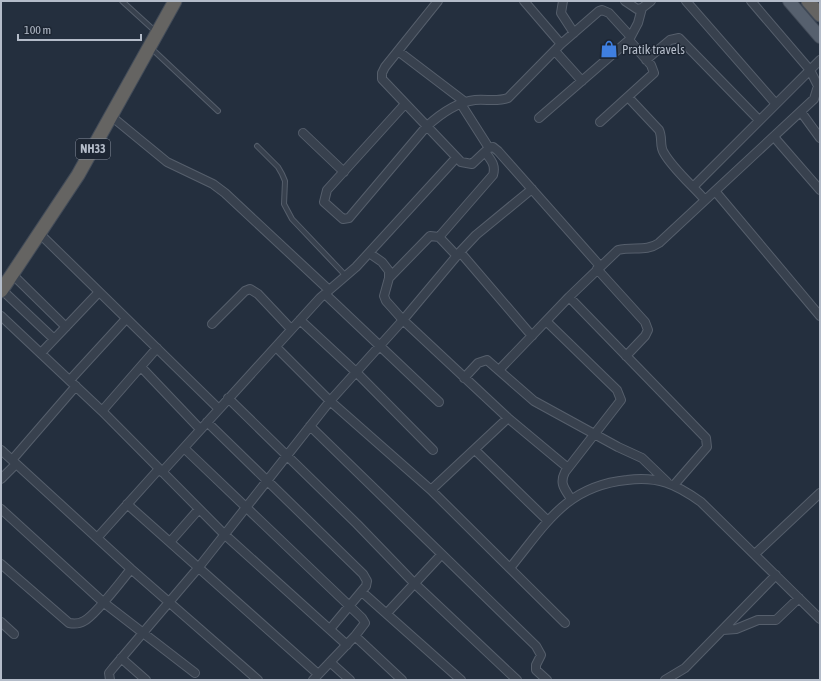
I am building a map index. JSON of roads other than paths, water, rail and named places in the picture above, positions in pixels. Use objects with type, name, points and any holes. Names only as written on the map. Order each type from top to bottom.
[{"type":"highway","name":"NH33","points":[[1,290],[78,175],[175,1]]},
{"type":"highway","points":[[808,1],[820,15]]},
{"type":"main road","points":[[789,1],[820,37]]},
{"type":"street","points":[[438,1],[385,67],[382,73],[382,79],[426,127],[461,162],[472,164],[487,150],[493,147],[532,189],[645,322],[648,330],[645,336],[626,356]]},
{"type":"street","points":[[524,1],[582,81]]},
{"type":"street","points":[[563,1],[560,13],[562,18],[574,33]]},
{"type":"street","points":[[625,1],[637,9],[642,8],[651,1]]},
{"type":"street","points":[[686,1],[776,104]]},
{"type":"street","points":[[499,370],[569,297],[618,250],[625,248],[652,248],[668,236],[714,191],[814,99],[819,88],[810,70],[751,1]]},
{"type":"street","points":[[539,118],[629,38],[636,27],[642,8]]},
{"type":"street","points":[[405,104],[327,190],[324,202],[330,209],[346,220],[426,127],[438,117],[463,103],[483,100],[500,101],[508,98],[574,33],[602,10],[609,13],[651,65],[654,73],[600,122]]},
{"type":"street","points":[[646,60],[670,40],[679,38],[759,120]]},
{"type":"street","points":[[398,51],[463,103],[494,164],[495,169],[493,175],[439,237]]},
{"type":"street","points":[[693,187],[820,60]]},
{"type":"street","points":[[628,97],[658,130],[661,135],[661,145],[665,155],[706,200]]},
{"type":"street","points":[[801,112],[820,138]]},
{"type":"street","points":[[110,116],[167,162],[213,184],[226,193],[439,402]]},
{"type":"street","points":[[303,133],[344,172]]},
{"type":"street","points":[[774,137],[820,190]]},
{"type":"street","points":[[97,538],[127,504],[184,448],[291,329],[327,292],[346,276],[369,253],[456,158]]},
{"type":"street","points":[[110,680],[109,674],[121,658],[170,603],[330,400],[403,320],[476,235],[532,189]]},
{"type":"street","points":[[714,191],[820,316]]},
{"type":"street","points":[[39,233],[219,409]]},
{"type":"street","points":[[532,336],[459,254],[439,237],[430,236],[424,240],[389,278],[384,296],[386,301],[403,320],[508,418],[568,468]]},
{"type":"street","points":[[369,253],[386,266],[389,278]]},
{"type":"street","points":[[12,274],[66,326]]},
{"type":"street","points":[[212,324],[245,291],[250,289],[258,294],[291,329]]},
{"type":"street","points":[[1,290],[54,339]]},
{"type":"street","points":[[40,353],[99,292]]},
{"type":"street","points":[[569,297],[708,442],[707,447],[703,452],[671,483]]},
{"type":"street","points":[[1,316],[102,411],[224,534],[347,645]]},
{"type":"street","points":[[1,479],[73,383],[126,318]]},
{"type":"street","points":[[300,320],[356,372],[433,450]]},
{"type":"street","points":[[546,321],[620,395],[621,400],[618,406],[568,468],[562,479],[562,485],[571,499]]},
{"type":"street","points":[[276,347],[330,400],[432,490],[565,623]]},
{"type":"street","points":[[102,411],[157,348]]},
{"type":"street","points":[[464,378],[482,360],[487,360],[534,400],[595,435],[642,458],[671,483],[701,502],[820,619]]},
{"type":"street","points":[[141,367],[200,429]]},
{"type":"street","points":[[228,398],[288,455],[414,583],[517,680]]},
{"type":"street","points":[[432,490],[508,418]]},
{"type":"street","points":[[207,422],[363,574],[367,580],[366,586],[362,592],[330,629]]},
{"type":"street","points":[[310,426],[536,646],[541,655],[536,665],[536,670],[547,680]]},
{"type":"street","points":[[127,504],[199,567],[315,677],[347,645],[365,623],[184,448]]},
{"type":"street","points":[[1,450],[131,569],[258,680]]},
{"type":"street","points":[[475,450],[548,521]]},
{"type":"street","points":[[510,568],[548,521],[571,499],[590,488],[611,482],[650,479],[671,483]]},
{"type":"street","points":[[755,554],[820,493]]},
{"type":"street","points":[[1,509],[103,602],[195,673]]},
{"type":"street","points":[[170,542],[199,509]]},
{"type":"street","points":[[388,613],[441,555]]},
{"type":"street","points":[[1,564],[69,623],[76,624],[85,621],[131,569]]},
{"type":"street","points":[[665,680],[686,668],[776,575]]},
{"type":"street","points":[[362,592],[388,613],[461,680]]},
{"type":"street","points":[[723,630],[736,629],[758,620],[776,620],[799,598]]},
{"type":"street","points":[[1,622],[14,634]]},
{"type":"street","points":[[355,636],[402,680]]},
{"type":"street","points":[[121,658],[146,680]]},
{"type":"street","points":[[330,662],[350,680]]},
{"type":"lane","points":[[122,1],[157,32]]},
{"type":"lane","points":[[149,46],[218,111]]},
{"type":"lane","points":[[257,146],[278,167],[282,174],[285,181],[284,204],[292,219],[346,276]]},
{"type":"place","name":"Pratik travels","points":[[609,49]]}]
